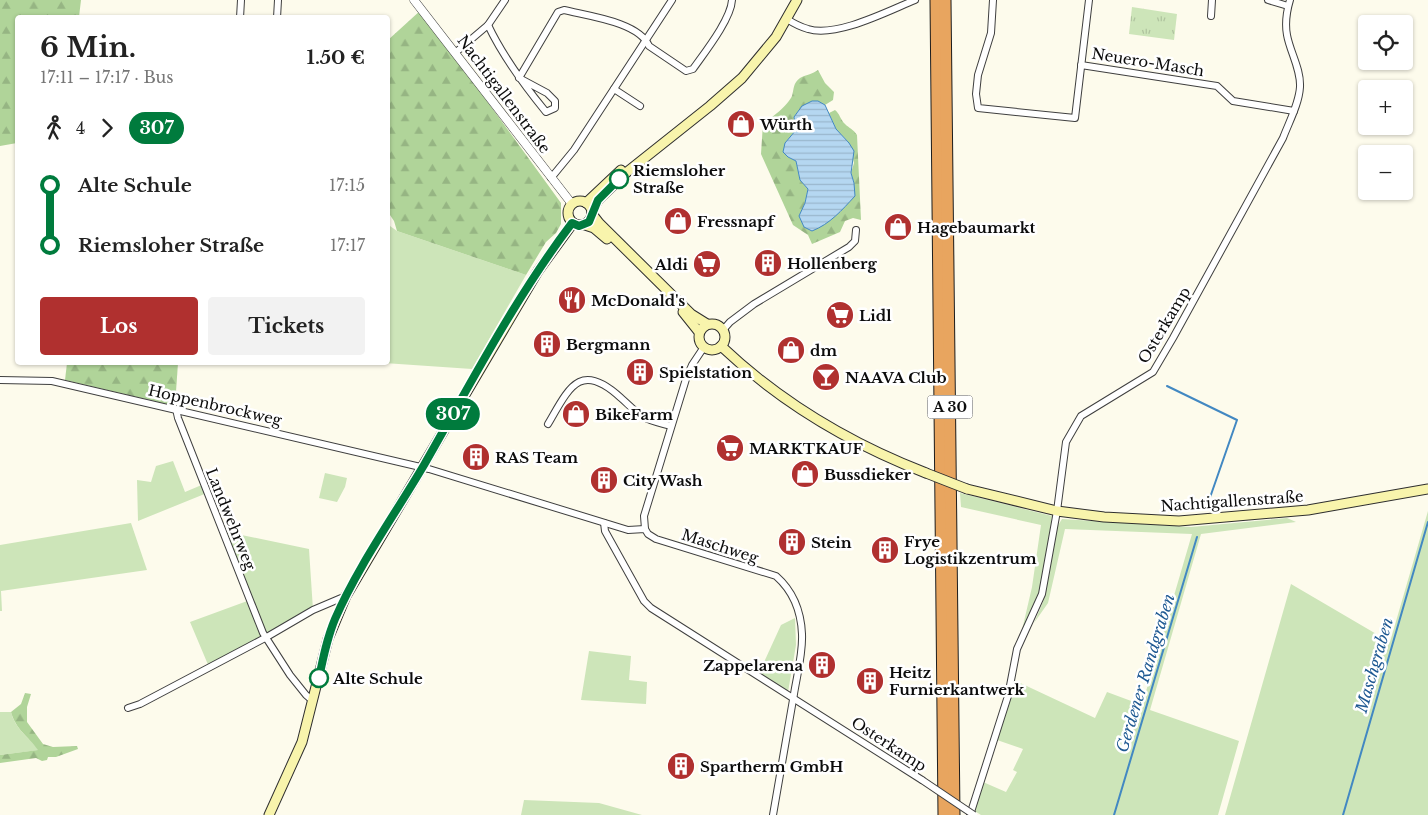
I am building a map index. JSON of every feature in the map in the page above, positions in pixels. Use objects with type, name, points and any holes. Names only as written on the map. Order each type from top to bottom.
[{"type":"highway","points":[[930,0],[936,65]]},
{"type":"highway","name":"A 30","points":[[936,0],[944,815]]},
{"type":"highway","name":"A 30","points":[[945,0],[954,815]]},
{"type":"main road","points":[[585,225],[591,220],[598,200],[627,172],[742,78],[763,54],[787,19],[797,0]]},
{"type":"main road","points":[[586,202],[621,169],[708,103],[719,97]]},
{"type":"main road","points":[[578,201],[586,202],[599,223],[691,314],[707,324],[714,324],[723,330],[725,339],[721,346],[713,350],[704,348],[699,341],[699,332],[678,307],[642,271],[594,228],[572,223],[568,218],[568,212],[572,204],[578,201]]},
{"type":"main road","points":[[269,815],[302,742],[328,639],[346,596],[423,467],[476,372],[538,271],[572,223]]},
{"type":"main road","points":[[699,332],[707,324]]},
{"type":"main road","name":"Nachtigallenstraße","points":[[721,346],[752,374],[822,423],[876,451],[968,489],[1057,511],[1104,517],[1179,521],[1300,511],[1428,489]]},
{"type":"street","points":[[240,15],[242,0]]},
{"type":"street","points":[[277,15],[278,0]]},
{"type":"street","name":"Nachtigallenstraße","points":[[414,0],[572,204]]},
{"type":"street","points":[[455,53],[488,25],[505,0]]},
{"type":"street","points":[[551,178],[574,150],[672,0]]},
{"type":"street","points":[[519,78],[558,12],[564,10],[629,27],[646,40],[649,46],[686,71],[693,69],[732,8],[732,0]]},
{"type":"street","points":[[787,19],[808,29],[829,29],[857,23],[914,0]]},
{"type":"street","name":"Neuero-Masch","points":[[993,0],[991,33],[978,75],[976,94],[978,108],[1075,118],[1089,0]]},
{"type":"street","points":[[1211,16],[1212,0]]},
{"type":"street","points":[[1268,0],[1289,3]]},
{"type":"street","name":"Osterkamp","points":[[970,815],[1008,696],[1016,649],[1042,594],[1057,511],[1066,442],[1081,416],[1152,372],[1173,338],[1283,138],[1294,111],[1300,86],[1295,58],[1287,34],[1289,3]]},
{"type":"street","points":[[488,25],[496,42],[519,78],[546,112],[555,108],[555,101],[547,92],[519,78]]},
{"type":"street","name":"Neuero-Masch","points":[[1081,65],[1218,86],[1233,101],[1294,111]]},
{"type":"street","points":[[614,89],[640,106]]},
{"type":"street","points":[[723,330],[730,322],[754,304],[849,247],[855,241],[856,230]]},
{"type":"street","points":[[644,529],[644,516],[671,426],[690,370],[704,348]]},
{"type":"street","points":[[548,424],[572,386],[586,379],[600,382],[611,389],[640,415],[671,426]]},
{"type":"street","name":"Hoppenbrockweg","points":[[0,380],[52,381],[423,467]]},
{"type":"street","name":"Landwehrweg","points":[[176,409],[265,638],[290,675],[313,701]]},
{"type":"street","name":"Maschweg","points":[[423,467],[628,530],[644,529],[656,539],[776,576],[785,584],[796,604],[802,635],[773,815]]},
{"type":"street","name":"Osterkamp","points":[[604,523],[605,531],[644,601],[651,608],[793,697],[974,815]]},
{"type":"street","points":[[128,708],[140,704],[265,638],[313,610],[346,596]]},
{"type":"green space","points":[[0,0],[81,0],[79,15],[15,15],[15,143],[0,146]]},
{"type":"green space","points":[[1132,7],[1177,14],[1174,40],[1129,34]]},
{"type":"green space","points":[[421,10],[561,203],[561,224],[556,233],[546,242],[526,275],[397,231],[390,215],[390,38]]},
{"type":"green space","points":[[818,70],[825,83],[834,92],[833,100],[825,105],[811,102],[800,109],[794,117],[796,130],[785,143],[788,157],[796,161],[800,180],[808,189],[805,203],[799,216],[854,183],[851,173],[854,163],[849,143],[836,129],[829,113],[835,110],[843,122],[857,135],[861,220],[853,218],[845,221],[840,232],[812,244],[808,235],[793,225],[761,154],[763,123],[775,115],[787,103],[798,80]]},
{"type":"green space","points":[[390,226],[397,231],[526,275],[472,369],[390,363]]},
{"type":"green space","points":[[67,365],[178,365],[175,406],[65,380]]},
{"type":"green space","points":[[173,461],[185,492],[204,484],[207,493],[138,521],[137,480],[151,482],[156,466]]},
{"type":"green space","points":[[325,473],[347,478],[345,487],[337,502],[319,498]]},
{"type":"green space","points":[[960,493],[1052,516],[1040,594],[1022,630],[1032,587],[1041,525],[961,507]]},
{"type":"green space","points":[[1428,511],[1428,815],[1225,815],[1291,584],[1390,642]]},
{"type":"green space","points":[[1287,518],[1296,522],[1201,534],[1150,710],[1239,741],[1218,815],[981,815],[973,810],[983,782],[1006,792],[1017,772],[1013,770],[1023,749],[997,740],[1014,680],[1095,718],[1107,692],[1142,705],[1192,534],[1065,529],[1048,603],[1034,623],[1043,602],[1057,527],[1062,519],[1191,527]]},
{"type":"green space","points":[[131,523],[147,570],[1,591],[2,611],[0,611],[0,545]]},
{"type":"green space","points":[[222,531],[309,549],[313,610],[209,667],[190,622],[250,600]]},
{"type":"green space","points":[[795,618],[796,645],[788,692],[759,673],[781,625]]},
{"type":"green space","points":[[589,651],[631,656],[629,680],[647,682],[646,704],[581,700]]},
{"type":"green space","points":[[25,693],[31,694],[27,707],[27,722],[43,744],[53,747],[77,746],[78,749],[56,757],[48,757],[47,760],[42,761],[36,758],[0,763],[0,755],[38,750],[19,728],[11,712],[21,704]]},
{"type":"green space","points":[[0,712],[11,712],[19,728],[39,750],[0,755]]},
{"type":"green space","points":[[524,800],[599,803],[642,815],[521,815]]},
{"type":"water","points":[[812,101],[818,101],[825,105],[836,129],[854,151],[851,173],[855,196],[830,221],[812,231],[804,227],[799,216],[805,203],[808,189],[800,180],[796,161],[783,152],[785,143],[796,130],[794,117],[802,106]]},
{"type":"waterway","name":"Gerdener Randgraben","points":[[1167,386],[1237,420],[1206,509]]},
{"type":"waterway","name":"Maschgraben","points":[[1343,815],[1428,522]]},
{"type":"waterway","name":"Gerdener Randgraben","points":[[1114,815],[1197,537]]},
{"type":"bus line","name":"307","points":[[319,678],[328,639],[346,596],[423,467],[476,372],[538,271],[572,223],[579,226],[587,224],[591,220],[592,211],[598,200],[619,179]]},
{"type":"place","name":"Würth","points":[[741,124]]},
{"type":"place","name":"Riemsloher Straße","points":[[619,179]]},
{"type":"place","name":"Fressnapf","points":[[678,221]]},
{"type":"place","name":"Hagebaumarkt","points":[[898,227]]},
{"type":"place","name":"Hollenberg","points":[[768,263]]},
{"type":"place","name":"Aldi","points":[[707,264]]},
{"type":"place","name":"McDonald's","points":[[572,300]]},
{"type":"place","name":"Lidl","points":[[840,315]]},
{"type":"place","name":"Bergmann","points":[[547,344]]},
{"type":"place","name":"dm","points":[[791,350]]},
{"type":"place","name":"Spielstation","points":[[640,372]]},
{"type":"place","name":"NAAVA Club","points":[[826,377]]},
{"type":"place","name":"BikeFarm","points":[[576,414]]},
{"type":"place","name":"MARKTKAUF","points":[[730,448]]},
{"type":"place","name":"RAS Team","points":[[476,457]]},
{"type":"place","name":"Bussdieker","points":[[805,474]]},
{"type":"place","name":"City Wash","points":[[604,480]]},
{"type":"place","name":"Stein","points":[[792,542]]},
{"type":"place","name":"Frye Logistikzentrum","points":[[885,550]]},
{"type":"place","name":"Zappelarena","points":[[822,665]]},
{"type":"place","name":"Alte Schule","points":[[319,678]]},
{"type":"place","name":"Heitz Furnierkantwerk","points":[[870,681]]},
{"type":"place","name":"Spartherm GmbH","points":[[681,766]]}]
